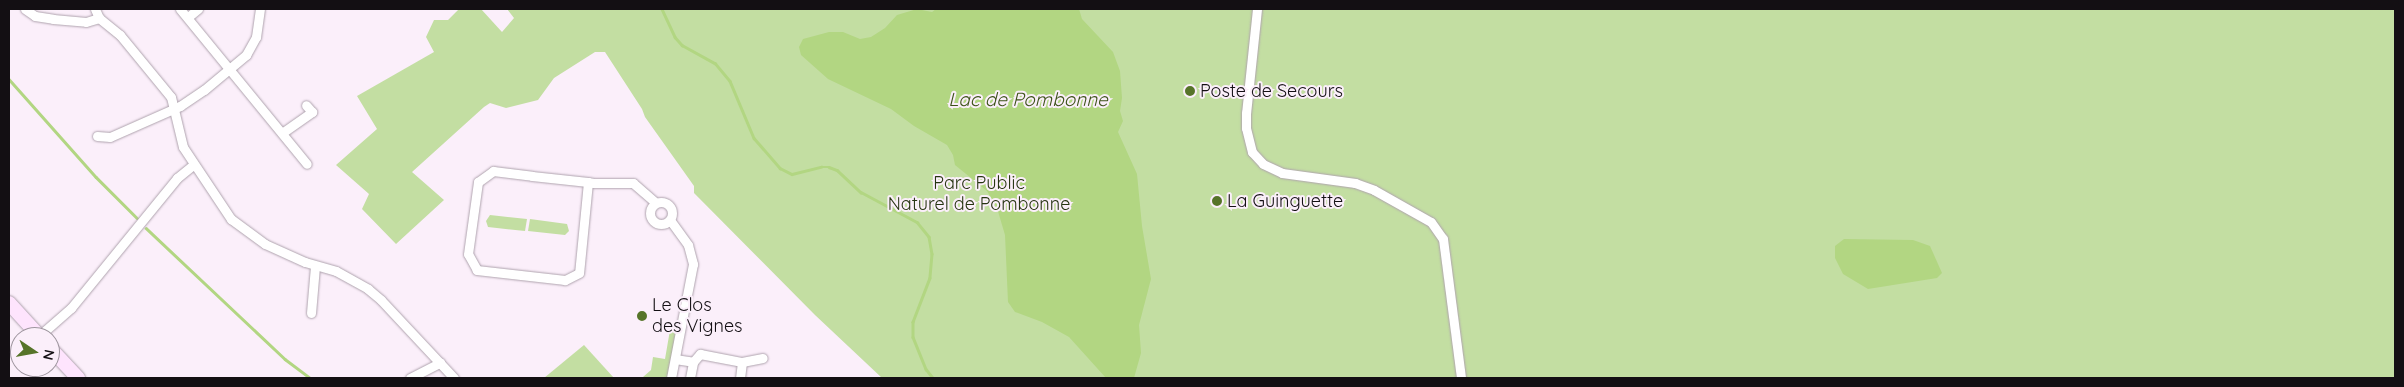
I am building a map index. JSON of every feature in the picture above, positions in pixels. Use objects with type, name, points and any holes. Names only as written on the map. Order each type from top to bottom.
[{"type":"main road","points":[[9,303],[31,327]]},
{"type":"main road","points":[[60,359],[78,378]]},
{"type":"street","points":[[25,9],[35,16],[53,19],[86,22],[99,18]]},
{"type":"street","points":[[95,9],[99,18],[120,35],[171,97],[172,108],[183,147],[193,165],[231,219],[251,236],[265,244],[315,266],[336,271],[368,289],[381,300],[454,378]]},
{"type":"street","points":[[180,9],[306,164]]},
{"type":"street","points":[[188,17],[198,9]]},
{"type":"street","points":[[96,136],[110,137],[180,106],[204,90],[246,55],[256,37],[260,9]]},
{"type":"street","points":[[1257,9],[1246,113],[1246,128],[1252,152],[1263,164],[1282,173],[1355,183],[1374,190],[1431,222],[1443,240],[1461,378]]},
{"type":"street","points":[[282,133],[312,112],[306,105]]},
{"type":"street","points":[[49,327],[71,308],[177,178],[193,165]]},
{"type":"street","points":[[588,182],[579,273],[565,280],[477,270],[468,254],[478,182],[493,171],[588,182],[633,183],[656,204]]},
{"type":"street","points":[[663,202],[669,206],[672,212],[670,220],[664,224],[654,221],[650,212],[656,204],[663,202]]},
{"type":"street","points":[[670,220],[688,245],[693,264],[671,378]]},
{"type":"street","points":[[311,313],[315,266]]},
{"type":"street","points":[[690,378],[693,362],[700,354],[742,362],[763,358]]},
{"type":"street","points":[[675,359],[693,362]]},
{"type":"street","points":[[740,378],[742,362]]},
{"type":"street","points":[[410,378],[440,363]]},
{"type":"green space","name":"Parc Public Naturel de Pombonne","points":[[459,9],[481,9],[502,32],[514,18],[507,9],[2395,9],[2395,378],[882,378],[815,315],[694,193],[694,186],[645,117],[642,109],[605,52],[595,52],[554,78],[538,100],[506,108],[490,103],[412,172],[444,200],[396,244],[362,209],[369,194],[336,165],[377,129],[357,96],[434,52],[426,37],[434,20],[448,20]]},
{"type":"green space","points":[[490,215],[527,219],[525,231],[488,227],[486,221]]},
{"type":"green space","points":[[530,219],[567,224],[569,231],[565,235],[528,231]]},
{"type":"green space","points":[[672,329],[676,332],[667,378],[643,377],[651,370],[653,357],[665,359],[670,330]]},
{"type":"green space","points":[[584,345],[614,378],[544,378]]},
{"type":"water","name":"Lac de Pombonne","points":[[917,9],[932,12],[936,9],[1079,9],[1082,19],[1113,52],[1120,71],[1122,98],[1120,111],[1123,121],[1118,132],[1137,174],[1142,226],[1151,279],[1139,325],[1141,353],[1134,378],[1106,378],[1069,337],[1042,322],[1015,312],[1008,302],[1005,235],[997,208],[987,191],[955,165],[953,155],[947,145],[914,126],[891,109],[828,79],[801,55],[799,47],[803,39],[829,32],[843,32],[860,39],[871,37],[885,28],[897,15]]},
{"type":"water","points":[[1844,239],[1913,240],[1930,246],[1942,273],[1937,278],[1868,289],[1843,274],[1835,258],[1835,246]]},
{"type":"waterway","points":[[662,9],[675,37],[682,45],[715,63],[730,81],[754,138],[780,168],[792,174],[821,167],[837,170],[861,192],[917,222],[929,237],[932,254],[930,278],[913,322],[913,337],[926,369],[933,378]]},
{"type":"waterway","points":[[9,79],[96,177],[137,218]]},
{"type":"waterway","points":[[146,228],[285,359],[310,378]]},
{"type":"place","name":"Poste de Secours","points":[[1190,91]]},
{"type":"place","name":"La Guinguette","points":[[1217,201]]},
{"type":"place","name":"Le Clos des Vignes","points":[[642,316]]}]
